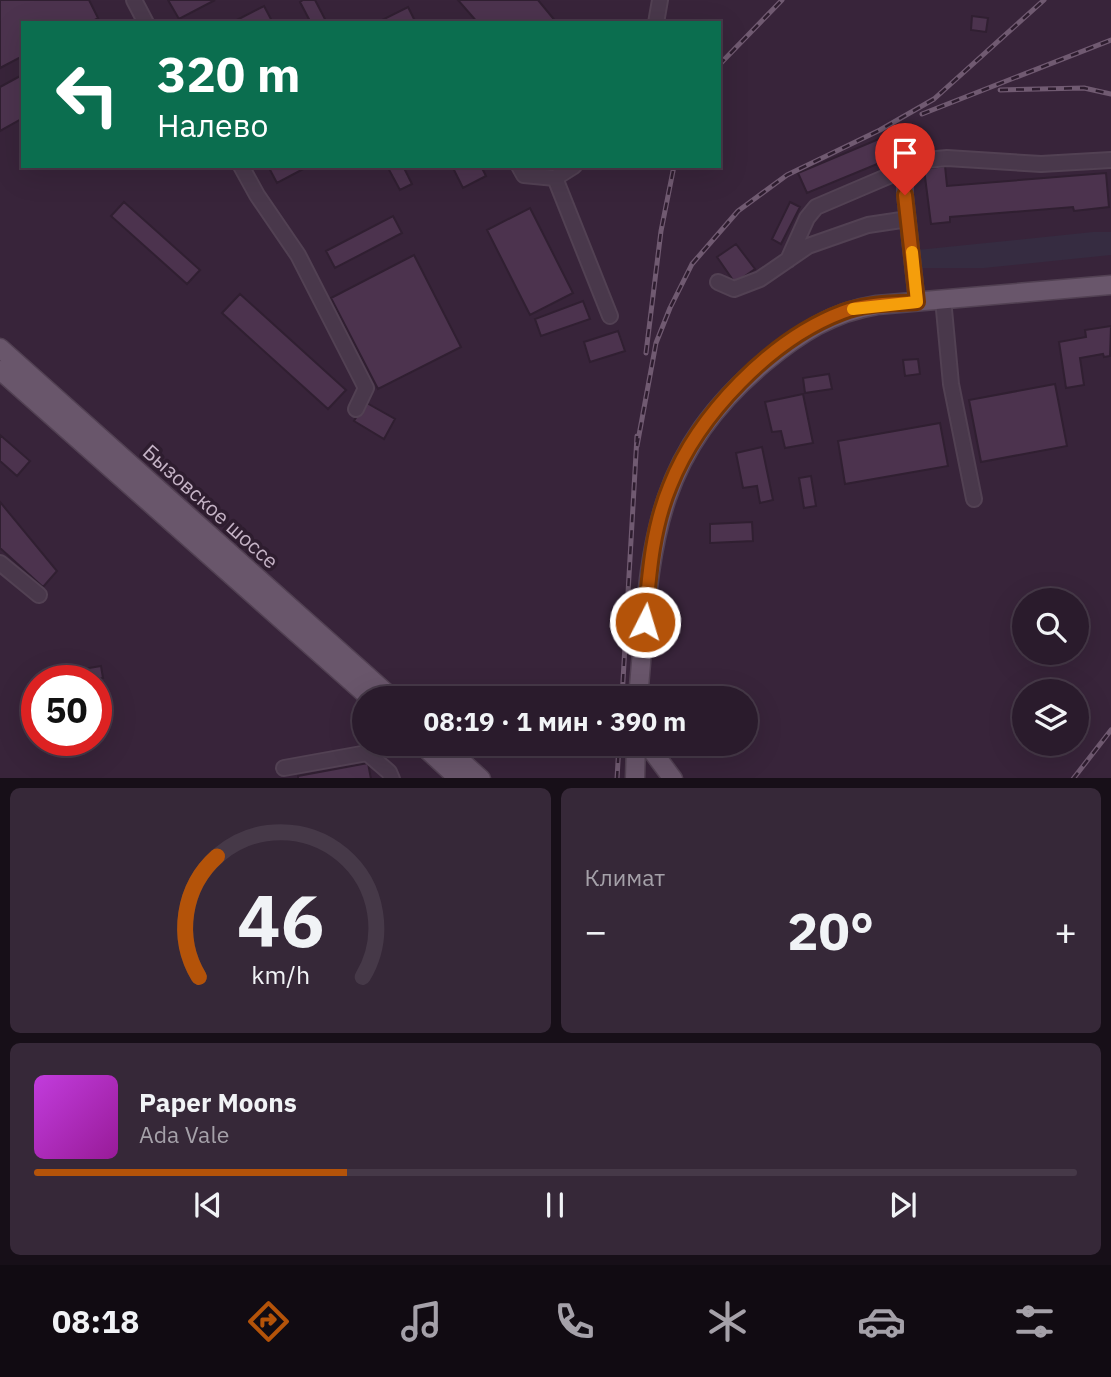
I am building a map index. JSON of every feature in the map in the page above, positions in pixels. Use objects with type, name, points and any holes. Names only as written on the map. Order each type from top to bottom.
[{"type":"main road","points":[[639,686],[655,537],[670,486],[694,437],[733,390],[816,325],[845,311],[943,299],[1111,285]]},
{"type":"main road","name":"Бызовское шоссе","points":[[0,348],[379,686]]},
{"type":"main road","name":"Бызовское шоссе","points":[[3,378],[356,686]]},
{"type":"main road","points":[[434,756],[459,778]]},
{"type":"main road","points":[[455,756],[480,778]]},
{"type":"main road","points":[[635,778],[636,756]]},
{"type":"main road","points":[[656,756],[672,778]]},
{"type":"lane","points":[[134,0],[145,21]]},
{"type":"lane","points":[[656,21],[660,0]]},
{"type":"lane","points":[[788,260],[807,218],[816,206],[926,160],[947,158],[1041,164],[1111,160]]},
{"type":"lane","points":[[242,168],[298,255],[366,388],[356,409]]},
{"type":"lane","points":[[520,168],[524,175],[555,178],[571,168]]},
{"type":"lane","points":[[905,170],[917,302]]},
{"type":"lane","points":[[555,178],[610,316]]},
{"type":"lane","points":[[718,282],[734,289],[760,279],[808,246],[868,225],[908,219]]},
{"type":"lane","points":[[943,299],[951,384],[974,499]]},
{"type":"lane","points":[[0,563],[39,595]]},
{"type":"lane","points":[[284,768],[367,753],[389,772],[392,778]]},
{"type":"shaded area","points":[[1111,232],[1111,255],[984,268],[921,268],[917,250]]},
{"type":"building","points":[[0,0],[89,0],[98,18],[93,21],[21,21],[21,57],[0,68]]},
{"type":"building","points":[[168,0],[215,0],[179,19]]},
{"type":"building","points":[[315,0],[326,21],[310,21],[300,2]]},
{"type":"building","points":[[458,0],[538,0],[555,21],[476,21]]},
{"type":"building","points":[[264,6],[272,21],[235,21]]},
{"type":"building","points":[[408,7],[415,21],[380,21]]},
{"type":"building","points":[[972,16],[988,18],[986,32],[971,30]]},
{"type":"building","points":[[21,76],[21,119],[0,131],[0,87]]},
{"type":"building","points":[[912,125],[921,146],[807,193],[798,173]]},
{"type":"building","points":[[945,166],[947,186],[1106,173],[1109,207],[1074,211],[1073,207],[950,217],[950,222],[931,224],[924,169]]},
{"type":"building","points":[[269,168],[305,168],[277,183]]},
{"type":"building","points":[[388,168],[404,168],[412,184],[400,190]]},
{"type":"building","points":[[453,168],[482,168],[486,176],[463,188]]},
{"type":"building","points":[[124,202],[200,270],[187,284],[111,216]]},
{"type":"building","points":[[790,202],[800,207],[781,244],[772,239]]},
{"type":"building","points":[[530,208],[573,293],[530,315],[487,230]]},
{"type":"building","points":[[393,216],[402,233],[335,268],[326,251]]},
{"type":"building","points":[[736,244],[755,269],[735,283],[717,257]]},
{"type":"building","points":[[414,255],[461,347],[378,389],[331,298]]},
{"type":"building","points":[[240,294],[346,390],[328,409],[222,313]]},
{"type":"building","points":[[583,301],[590,319],[541,336],[535,319]]},
{"type":"building","points":[[1111,326],[1110,356],[1104,357],[1103,354],[1080,358],[1084,385],[1066,388],[1059,342],[1086,337],[1085,330]]},
{"type":"building","points":[[618,331],[625,351],[590,362],[584,342]]},
{"type":"building","points":[[918,359],[920,374],[905,376],[903,360]]},
{"type":"building","points":[[829,374],[832,389],[805,393],[803,378]]},
{"type":"building","points":[[1055,384],[1067,446],[981,462],[969,400]]},
{"type":"building","points":[[803,394],[813,443],[785,448],[781,431],[772,432],[765,402]]},
{"type":"building","points":[[365,402],[395,419],[384,439],[354,421]]},
{"type":"building","points":[[940,423],[948,466],[845,484],[838,441]]},
{"type":"building","points":[[0,435],[30,461],[17,476],[0,461]]},
{"type":"building","points":[[762,447],[773,500],[760,503],[757,486],[743,488],[736,453]]},
{"type":"building","points":[[811,476],[816,506],[804,508],[799,478]]},
{"type":"building","points":[[0,502],[57,571],[43,587],[0,548]]},
{"type":"building","points":[[752,522],[753,541],[710,543],[710,524]]},
{"type":"building","points":[[368,763],[371,778],[298,778]]},
{"type":"railway","points":[[721,63],[782,0]]},
{"type":"railway","points":[[637,446],[656,343],[670,308],[692,264],[738,211],[787,175],[880,130],[934,99],[1044,0]]},
{"type":"railway","points":[[922,114],[1111,40]]},
{"type":"railway","points":[[1000,90],[1084,88],[1111,94]]},
{"type":"railway","points":[[646,353],[661,231],[674,168]]},
{"type":"railway","points":[[623,686],[637,436]]},
{"type":"railway","points":[[1074,778],[1111,730]]},
{"type":"railway","points":[[617,778],[618,756]]},
{"type":"slow traffic","points":[[853,309],[917,302],[912,252]]},
{"type":"route","points":[[645,622],[655,537],[661,514],[670,486],[694,437],[709,416],[724,399],[785,346],[825,320],[858,308],[917,302],[905,195]]}]
